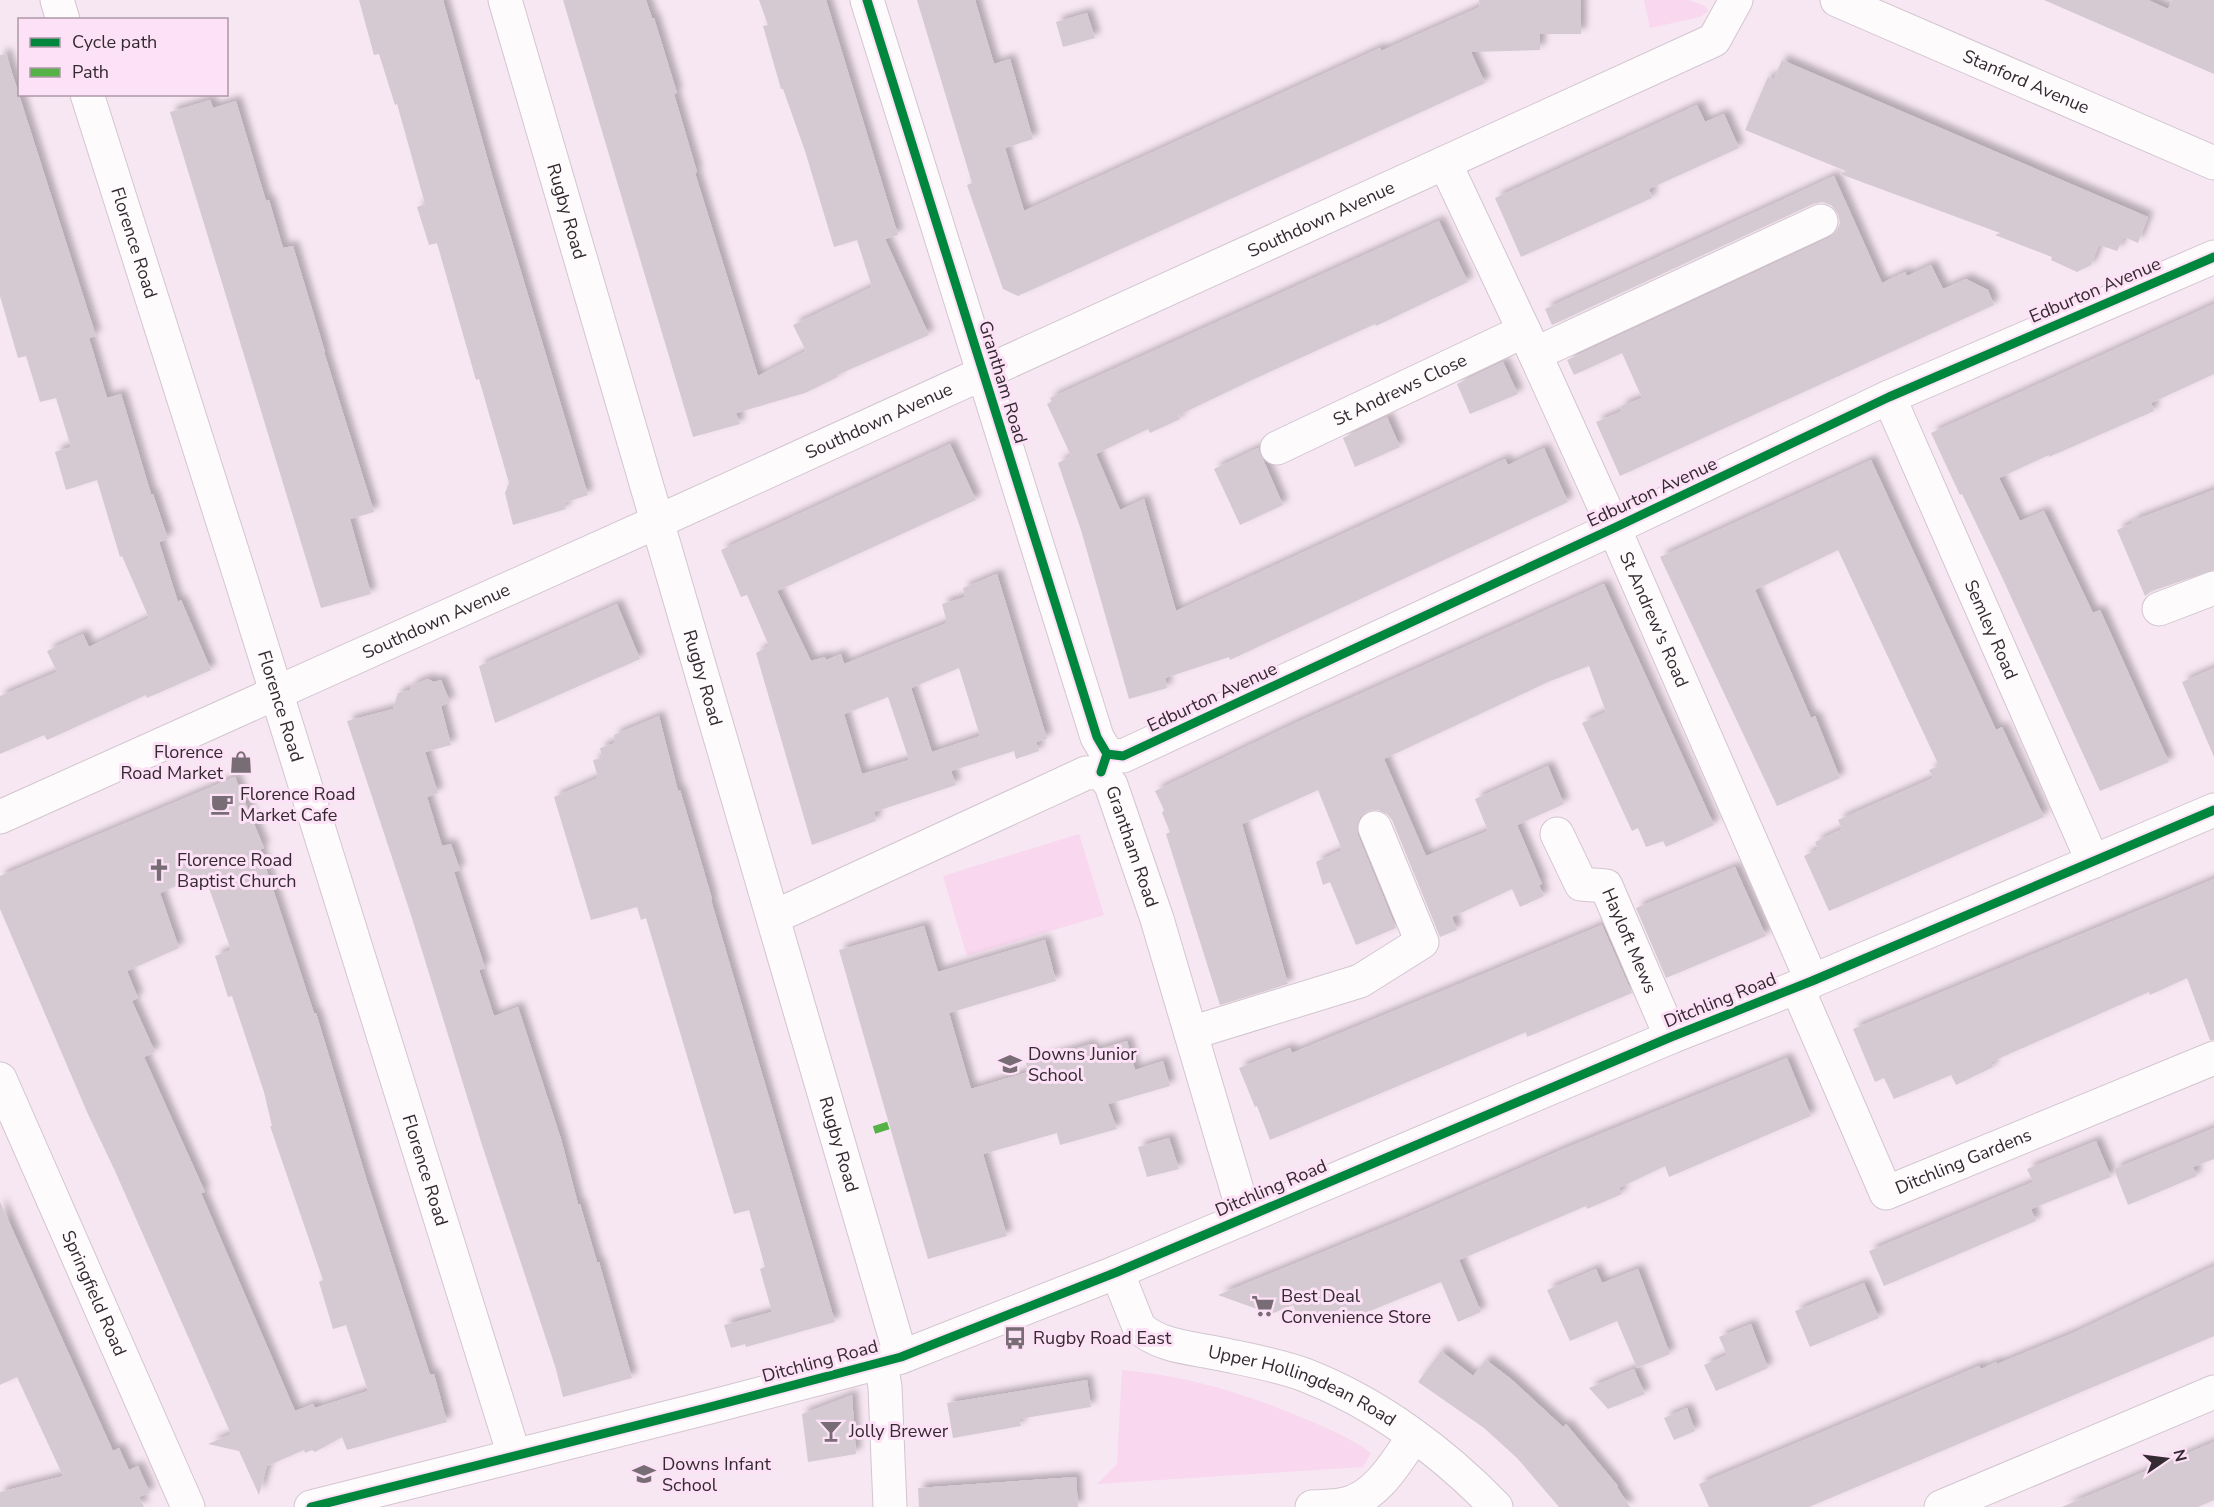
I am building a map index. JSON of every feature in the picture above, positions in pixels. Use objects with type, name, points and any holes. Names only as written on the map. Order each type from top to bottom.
[{"type":"street","points":[[57,0],[62,18]]},
{"type":"street","name":"Rugby Road","points":[[505,0],[774,917],[891,1360],[885,1387],[890,1507]]},
{"type":"street","name":"Grantham Road","points":[[867,0],[1104,763],[1157,919],[1245,1217]]},
{"type":"street","name":"Southdown Avenue","points":[[0,817],[659,521],[1714,40],[1736,0]]},
{"type":"street","name":"Stanford Avenue","points":[[1841,1],[2214,163]]},
{"type":"street","name":"Florence Road","points":[[88,96],[514,1455]]},
{"type":"street","name":"St Andrew's Road","points":[[1445,163],[1614,528],[1804,984]]},
{"type":"street","name":"St Andrews Close","points":[[1277,448],[1821,221]]},
{"type":"street","name":"Edburton Avenue","points":[[774,917],[1614,528],[1889,398],[2214,257]]},
{"type":"street","name":"Semley Road","points":[[1889,398],[2093,862]]},
{"type":"street","points":[[2159,609],[2214,588]]},
{"type":"street","name":"Ditchling Road","points":[[311,1507],[891,1360],[1117,1272],[2214,810]]},
{"type":"street","points":[[1191,1033],[1360,981],[1422,942],[1375,828]]},
{"type":"street","name":"Hayloft Mews","points":[[1557,834],[1581,884],[1606,886],[1671,1037]]},
{"type":"street","name":"Ditchling Gardens","points":[[1804,984],[1886,1193],[2214,1058]]},
{"type":"street","name":"Springfield Road","points":[[0,1079],[188,1507]]},
{"type":"street","name":"Upper Hollingdean Road","points":[[1117,1272],[1139,1327],[1153,1337],[1178,1345],[1274,1365],[1305,1375],[1376,1411],[1414,1436],[1447,1460],[1496,1507]]},
{"type":"street","points":[[1941,1507],[2214,1392]]},
{"type":"street","points":[[1312,1507],[1348,1504],[1365,1496],[1379,1482],[1414,1436]]},
{"type":"shaded area","points":[[1644,0],[1688,0],[1705,6],[1708,11],[1700,17],[1650,28]]},
{"type":"shaded area","points":[[1079,834],[1104,915],[967,956],[943,876]]},
{"type":"shaded area","points":[[1122,1370],[1193,1381],[1238,1394],[1330,1430],[1371,1453],[1363,1467],[1097,1484],[1117,1464]]},
{"type":"building","points":[[359,0],[443,0],[492,175],[588,495],[564,503],[566,509],[513,525],[505,493],[509,483],[479,379],[476,380],[437,243],[429,245],[417,207],[425,204],[397,104],[395,105],[379,54],[374,55]]},
{"type":"building","points":[[563,0],[646,0],[652,18],[654,18],[677,93],[674,94],[697,172],[695,173],[758,376],[806,351],[793,325],[872,287],[857,240],[834,247],[805,151],[783,89],[781,89],[763,26],[768,25],[759,0],[826,0],[898,235],[885,239],[929,335],[837,375],[838,377],[805,393],[736,413],[740,424],[693,437]]},
{"type":"building","points":[[917,0],[975,0],[994,64],[1010,59],[1033,139],[1005,148],[1024,211],[1380,48],[1381,51],[1480,7],[1479,0],[1581,0],[1581,34],[1540,34],[1540,50],[1471,52],[1485,83],[1018,296],[1003,289],[967,185],[972,183]]},
{"type":"building","points":[[2044,0],[2148,0],[2168,9],[2172,0],[2214,0],[2214,74]]},
{"type":"building","points":[[1087,13],[1095,38],[1063,47],[1056,22]]},
{"type":"building","points":[[6,54],[96,336],[89,338],[107,398],[121,394],[151,494],[153,494],[168,539],[159,542],[178,602],[181,600],[211,670],[147,698],[146,695],[47,740],[44,735],[0,754],[0,696],[57,672],[47,651],[83,634],[89,647],[149,618],[122,556],[120,557],[97,480],[66,490],[55,452],[71,447],[56,398],[40,402],[26,356],[18,358],[0,296],[0,55]]},
{"type":"building","points":[[1782,60],[2148,217],[2138,243],[2124,237],[2117,251],[2099,245],[2091,265],[2077,272],[2051,260],[2052,257],[1995,235],[2000,233],[1840,174],[1846,171],[1745,130],[1768,77],[1774,79]]},
{"type":"building","points":[[210,100],[213,108],[236,101],[266,201],[269,200],[283,248],[293,246],[374,512],[350,519],[371,594],[321,608],[170,112]]},
{"type":"building","points":[[1697,105],[1705,122],[1724,114],[1739,148],[1649,189],[1652,198],[1521,257],[1495,198]]},
{"type":"building","points":[[1834,176],[1882,283],[1905,272],[1907,276],[1931,265],[1943,289],[1966,279],[1988,290],[1994,305],[1620,476],[1596,422],[1622,411],[1621,406],[1642,398],[1622,353],[1574,375],[1567,360],[1829,238],[1837,231],[1840,223],[1838,214],[1831,205],[1822,202],[1813,204],[1552,325],[1545,309]]},
{"type":"building","points":[[1439,221],[1468,282],[1376,326],[1375,324],[1252,380],[1179,415],[1180,419],[1150,433],[1148,429],[1096,454],[1120,510],[1144,499],[1176,611],[1505,459],[1508,465],[1544,448],[1568,502],[1230,660],[1229,657],[1165,678],[1167,688],[1129,699],[1081,530],[1058,463],[1071,456],[1047,404],[1052,401],[1050,398]]},
{"type":"building","points":[[2214,304],[2214,374],[2151,403],[2154,411],[1999,478],[2020,521],[2044,511],[2093,613],[2100,610],[2169,762],[2100,791],[2001,575],[1931,433]]},
{"type":"building","points":[[1503,362],[1518,394],[1470,414],[1457,384]]},
{"type":"building","points":[[1387,417],[1400,447],[1355,467],[1343,438]]},
{"type":"building","points":[[950,444],[976,500],[777,591],[811,661],[825,657],[826,660],[841,654],[844,664],[947,623],[942,604],[965,597],[963,588],[997,574],[1047,739],[1036,742],[1039,751],[1016,759],[1014,751],[951,771],[956,785],[874,812],[876,821],[812,845],[756,653],[769,646],[747,595],[741,597],[721,550]],"holes":[[[959,668],[980,736],[932,752],[911,688]],[[888,697],[909,760],[862,774],[844,714]]]},
{"type":"building","points":[[1258,448],[1283,505],[1240,525],[1214,469]]},
{"type":"building","points":[[1871,460],[1996,730],[2002,727],[2044,817],[1829,911],[1804,856],[1818,849],[1815,842],[1842,829],[1838,820],[1933,778],[1929,770],[1939,766],[1838,550],[1755,590],[1811,718],[1815,716],[1840,778],[1777,806],[1660,557]]},
{"type":"building","points":[[2214,490],[2214,570],[2152,591],[2145,596],[2117,530],[2133,523],[2132,521]]},
{"type":"building","points":[[1604,584],[1714,825],[1666,847],[1663,841],[1646,847],[1638,828],[1632,831],[1582,723],[1606,712],[1589,666],[1548,682],[1384,759],[1426,856],[1488,831],[1475,799],[1548,766],[1564,804],[1517,825],[1542,884],[1539,885],[1544,896],[1520,907],[1512,889],[1452,917],[1457,930],[1440,937],[1392,820],[1387,814],[1378,810],[1368,811],[1360,817],[1357,825],[1358,835],[1396,928],[1356,945],[1330,882],[1323,885],[1316,862],[1342,850],[1318,790],[1242,824],[1288,984],[1220,1005],[1166,834],[1170,832],[1162,813],[1164,810],[1155,791],[1291,725]]},
{"type":"building","points":[[617,604],[640,659],[495,723],[479,666]]},
{"type":"building","points":[[2214,668],[2214,757],[2182,682]]},
{"type":"building","points":[[428,679],[434,682],[441,680],[450,702],[441,706],[451,745],[425,752],[438,793],[427,797],[442,846],[451,844],[460,870],[454,872],[485,968],[479,970],[494,1016],[518,1007],[561,1139],[578,1204],[580,1204],[597,1262],[599,1262],[632,1378],[563,1397],[411,915],[347,721],[393,709],[398,693],[410,690],[412,685]]},
{"type":"building","points":[[659,716],[678,791],[680,790],[835,1322],[746,1347],[745,1344],[731,1348],[724,1325],[772,1312],[760,1269],[765,1267],[749,1210],[734,1214],[646,918],[641,920],[637,907],[591,920],[554,797],[598,778],[593,760],[602,758],[600,748],[615,743],[614,735]]},
{"type":"building","points":[[235,777],[264,848],[260,850],[314,1013],[316,1013],[367,1181],[430,1375],[434,1374],[447,1422],[347,1450],[342,1437],[315,1452],[312,1450],[305,1453],[304,1450],[267,1466],[259,1495],[239,1451],[208,1444],[231,1434],[87,1112],[0,909],[0,876]],"holes":[[[204,874],[231,950],[215,956],[228,997],[232,996],[264,1092],[272,1126],[270,1126],[323,1280],[319,1282],[333,1329],[346,1325],[368,1391],[315,1408],[313,1404],[295,1411],[201,1193],[205,1192],[144,1057],[155,1052],[132,1001],[138,998],[127,971],[179,948],[160,893]]]},
{"type":"building","points":[[1735,867],[1766,936],[1666,978],[1636,908]]},
{"type":"building","points":[[2214,879],[2214,1040],[2210,1040],[2187,978],[2150,995],[2149,992],[1991,1062],[1993,1067],[1956,1085],[1951,1075],[1894,1099],[1884,1078],[1875,1082],[1853,1029]]},
{"type":"building","points":[[1602,925],[1632,993],[1527,1037],[1526,1032],[1270,1140],[1239,1068],[1290,1048],[1292,1053]]},
{"type":"building","points":[[924,926],[938,972],[1045,940],[1056,981],[949,1013],[971,1089],[1028,1072],[1026,1063],[1091,1044],[1093,1051],[1127,1041],[1135,1070],[1163,1061],[1170,1086],[1108,1104],[1117,1129],[1060,1145],[1057,1133],[983,1154],[1007,1236],[928,1259],[839,950]]},
{"type":"building","points":[[1787,1058],[1811,1116],[1669,1177],[1665,1166],[1619,1188],[1622,1194],[1587,1209],[1586,1206],[1459,1260],[1481,1312],[1458,1322],[1441,1282],[1350,1319],[1345,1307],[1315,1320],[1312,1314],[1298,1319],[1293,1305],[1271,1314],[1218,1295],[1401,1220],[1561,1150]]},
{"type":"building","points":[[2214,1128],[2214,1159],[2193,1167],[2197,1176],[2128,1205],[2114,1169]]},
{"type":"building","points":[[1169,1138],[1179,1169],[1147,1177],[1138,1147]]},
{"type":"building","points":[[2096,1141],[2111,1177],[2031,1209],[2036,1221],[1884,1286],[1869,1251],[2033,1182],[2027,1169]]},
{"type":"building","points":[[0,1202],[113,1451],[119,1448],[129,1470],[138,1466],[150,1493],[139,1497],[144,1507],[0,1507],[0,1492],[63,1476],[17,1377],[0,1385]]},
{"type":"building","points":[[2214,1266],[2214,1336],[1809,1507],[1709,1507],[1699,1484],[1979,1366],[1981,1369],[1996,1362],[1997,1364],[2073,1333]]},
{"type":"building","points":[[1596,1269],[1602,1283],[1638,1269],[1670,1354],[1637,1368],[1617,1321],[1570,1341],[1547,1290]]},
{"type":"building","points":[[1864,1283],[1879,1318],[1810,1347],[1795,1311]]},
{"type":"building","points":[[1751,1324],[1768,1368],[1716,1391],[1704,1365],[1727,1355],[1719,1337]]},
{"type":"building","points":[[1441,1351],[1473,1376],[1486,1360],[1511,1379],[1563,1427],[1566,1424],[1618,1486],[1630,1507],[1559,1507],[1517,1458],[1484,1428],[1418,1382]]},
{"type":"building","points":[[1634,1369],[1645,1394],[1608,1409],[1589,1388]]},
{"type":"building","points":[[1087,1380],[1091,1407],[1019,1419],[1021,1426],[953,1438],[947,1403]]},
{"type":"building","points":[[852,1395],[856,1454],[808,1462],[802,1414]]},
{"type":"building","points":[[1687,1408],[1695,1431],[1674,1440],[1664,1418]]},
{"type":"building","points":[[2214,1442],[2214,1500],[2198,1507],[2062,1507]]},
{"type":"building","points":[[1076,1477],[1078,1507],[919,1507],[918,1488]]},
{"type":"marked path","points":[[874,1130],[890,1125]]},
{"type":"cycle path","points":[[867,0],[1097,737],[1107,754],[1101,772]]},
{"type":"cycle path","points":[[1107,754],[1123,756],[1614,528],[1889,397],[2214,257]]},
{"type":"cycle path","points":[[311,1507],[901,1357],[1117,1272],[2214,810]]},
{"type":"place","name":"Florence Road Market","points":[[241,762]]},
{"type":"place","name":"Florence Road Market Cafe","points":[[222,804]]},
{"type":"place","name":"Florence Road Baptist Church","points":[[159,870]]},
{"type":"place","name":"Downs Junior School","points":[[1010,1064]]},
{"type":"place","name":"Best Deal Convenience Store","points":[[1263,1306]]},
{"type":"place","name":"Rugby Road East","points":[[1015,1338]]},
{"type":"place","name":"Jolly Brewer","points":[[831,1431]]},
{"type":"place","name":"Downs Infant School","points":[[644,1474]]}]
